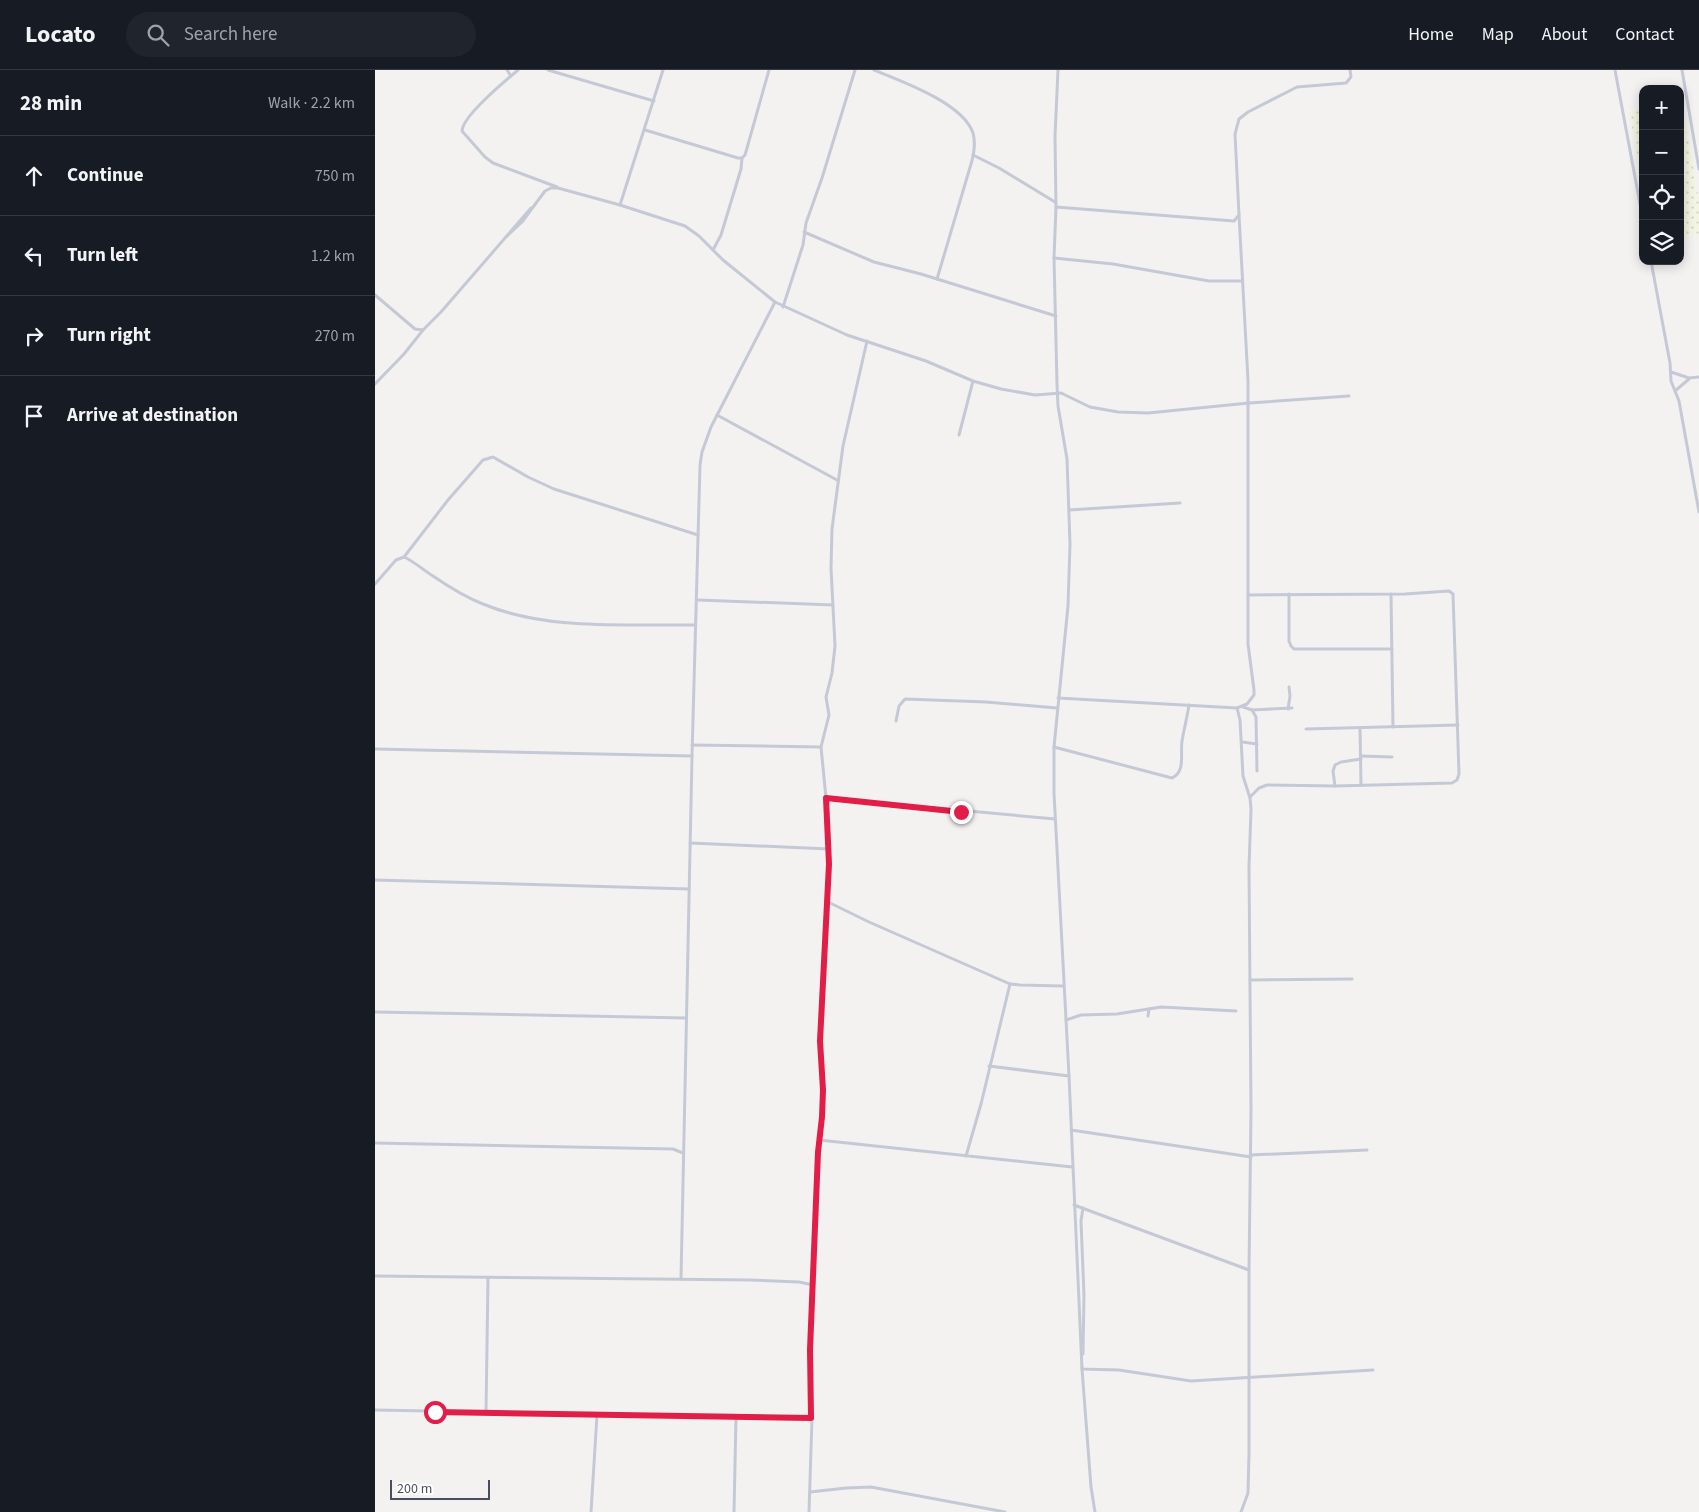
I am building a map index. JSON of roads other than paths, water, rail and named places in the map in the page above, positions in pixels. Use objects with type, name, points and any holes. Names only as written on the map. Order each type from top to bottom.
[{"type":"street","points":[[507,70],[511,76]]},
{"type":"street","points":[[518,70],[484,100],[463,125],[462,131],[485,157],[493,163],[559,188]]},
{"type":"street","points":[[547,70],[653,101]]},
{"type":"street","points":[[621,205],[663,70]]},
{"type":"street","points":[[713,250],[721,236],[769,70]]},
{"type":"street","points":[[783,306],[802,249],[804,232],[855,70]]},
{"type":"street","points":[[874,70],[946,104],[966,121],[973,133],[973,155],[937,279]]},
{"type":"street","points":[[1058,70],[1055,136],[1056,205],[1054,258],[1057,393],[1067,459],[1069,584],[1057,708],[1053,783],[1082,1369],[1091,1487],[1095,1512]]},
{"type":"street","points":[[1243,707],[1251,700],[1254,690],[1248,644],[1249,403],[1235,134],[1239,119],[1297,86],[1346,83],[1351,77],[1350,70]]},
{"type":"street","points":[[1615,70],[1639,199]]},
{"type":"street","points":[[1682,70],[1699,169]]},
{"type":"street","points":[[645,130],[742,158]]},
{"type":"street","points":[[973,155],[999,168],[1056,205],[1231,222],[1236,220],[1239,215]]},
{"type":"street","points":[[542,181],[547,190]]},
{"type":"street","points":[[375,384],[404,354],[507,236],[522,222],[547,190],[553,187],[621,205],[685,226],[775,302],[835,330],[926,361],[973,381],[1019,393],[1065,394],[1090,407],[1133,413],[1349,396]]},
{"type":"street","points":[[804,232],[874,262],[937,279],[1056,316]]},
{"type":"street","points":[[1054,258],[1113,264],[1209,281],[1242,281]]},
{"type":"street","points":[[1652,265],[1699,512]]},
{"type":"street","points":[[375,294],[415,329],[423,330]]},
{"type":"street","points":[[681,1279],[700,465],[702,452],[717,415],[775,302]]},
{"type":"street","points":[[809,1512],[810,1358],[819,1140],[823,1102],[820,1041],[829,849],[821,747],[829,715],[826,697],[834,660],[835,633],[831,548],[837,480],[850,411],[867,341]]},
{"type":"street","points":[[1671,372],[1689,378],[1699,378]]},
{"type":"street","points":[[1675,391],[1689,378]]},
{"type":"street","points":[[959,435],[973,381]]},
{"type":"street","points":[[717,415],[837,480]]},
{"type":"street","points":[[375,584],[396,560],[405,557],[448,500],[483,460],[489,457],[555,489],[698,535]]},
{"type":"street","points":[[1069,510],[1180,503]]},
{"type":"street","points":[[405,557],[466,596],[496,609],[522,617],[561,623],[695,625]]},
{"type":"street","points":[[1249,595],[1449,592],[1454,596],[1459,774],[1455,782],[1263,786],[1255,790],[1250,798]]},
{"type":"street","points":[[1289,594],[1289,641],[1294,649],[1392,649]]},
{"type":"street","points":[[1391,594],[1393,727]]},
{"type":"street","points":[[698,600],[833,605]]},
{"type":"street","points":[[1058,698],[1243,707],[1252,710],[1290,708],[1289,686]]},
{"type":"street","points":[[895,721],[900,703],[905,699],[986,702],[1057,708]]},
{"type":"street","points":[[1054,747],[1168,777],[1175,777],[1182,760],[1182,741],[1189,705]]},
{"type":"street","points":[[1237,708],[1242,742],[1243,776],[1250,798],[1251,815],[1249,867],[1250,1379],[1248,1483],[1245,1502],[1241,1512]]},
{"type":"street","points":[[1252,710],[1256,717],[1257,771]]},
{"type":"street","points":[[1306,729],[1458,725]]},
{"type":"street","points":[[1360,728],[1361,785]]},
{"type":"street","points":[[1242,742],[1257,744]]},
{"type":"street","points":[[692,745],[821,747]]},
{"type":"street","points":[[375,749],[692,756]]},
{"type":"street","points":[[1335,786],[1333,770],[1335,765],[1361,758],[1392,757]]},
{"type":"street","points":[[826,798],[1055,819]]},
{"type":"street","points":[[690,844],[829,849]]},
{"type":"street","points":[[375,880],[689,889]]},
{"type":"street","points":[[826,901],[1010,984],[1019,986],[1063,986]]},
{"type":"street","points":[[1250,980],[1352,979]]},
{"type":"street","points":[[966,1156],[981,1104],[1010,984]]},
{"type":"street","points":[[1066,1020],[1081,1015],[1117,1014],[1165,1007],[1236,1012]]},
{"type":"street","points":[[1148,1016],[1149,1009]]},
{"type":"street","points":[[375,1012],[686,1018]]},
{"type":"street","points":[[989,1066],[1069,1076]]},
{"type":"street","points":[[1071,1130],[1251,1156],[1367,1150]]},
{"type":"street","points":[[819,1140],[1072,1167]]},
{"type":"street","points":[[375,1143],[673,1149],[683,1153]]},
{"type":"street","points":[[1074,1205],[1249,1270]]},
{"type":"street","points":[[1082,1369],[1084,1314],[1081,1221],[1083,1208]]},
{"type":"street","points":[[375,1276],[681,1279],[799,1282],[813,1285]]},
{"type":"street","points":[[486,1412],[488,1278]]},
{"type":"street","points":[[1082,1369],[1128,1371],[1181,1381],[1250,1379],[1373,1370]]},
{"type":"street","points":[[375,1410],[811,1418]]},
{"type":"street","points":[[591,1512],[597,1415]]},
{"type":"street","points":[[734,1512],[736,1417]]},
{"type":"street","points":[[810,1492],[871,1487],[1005,1512]]}]
